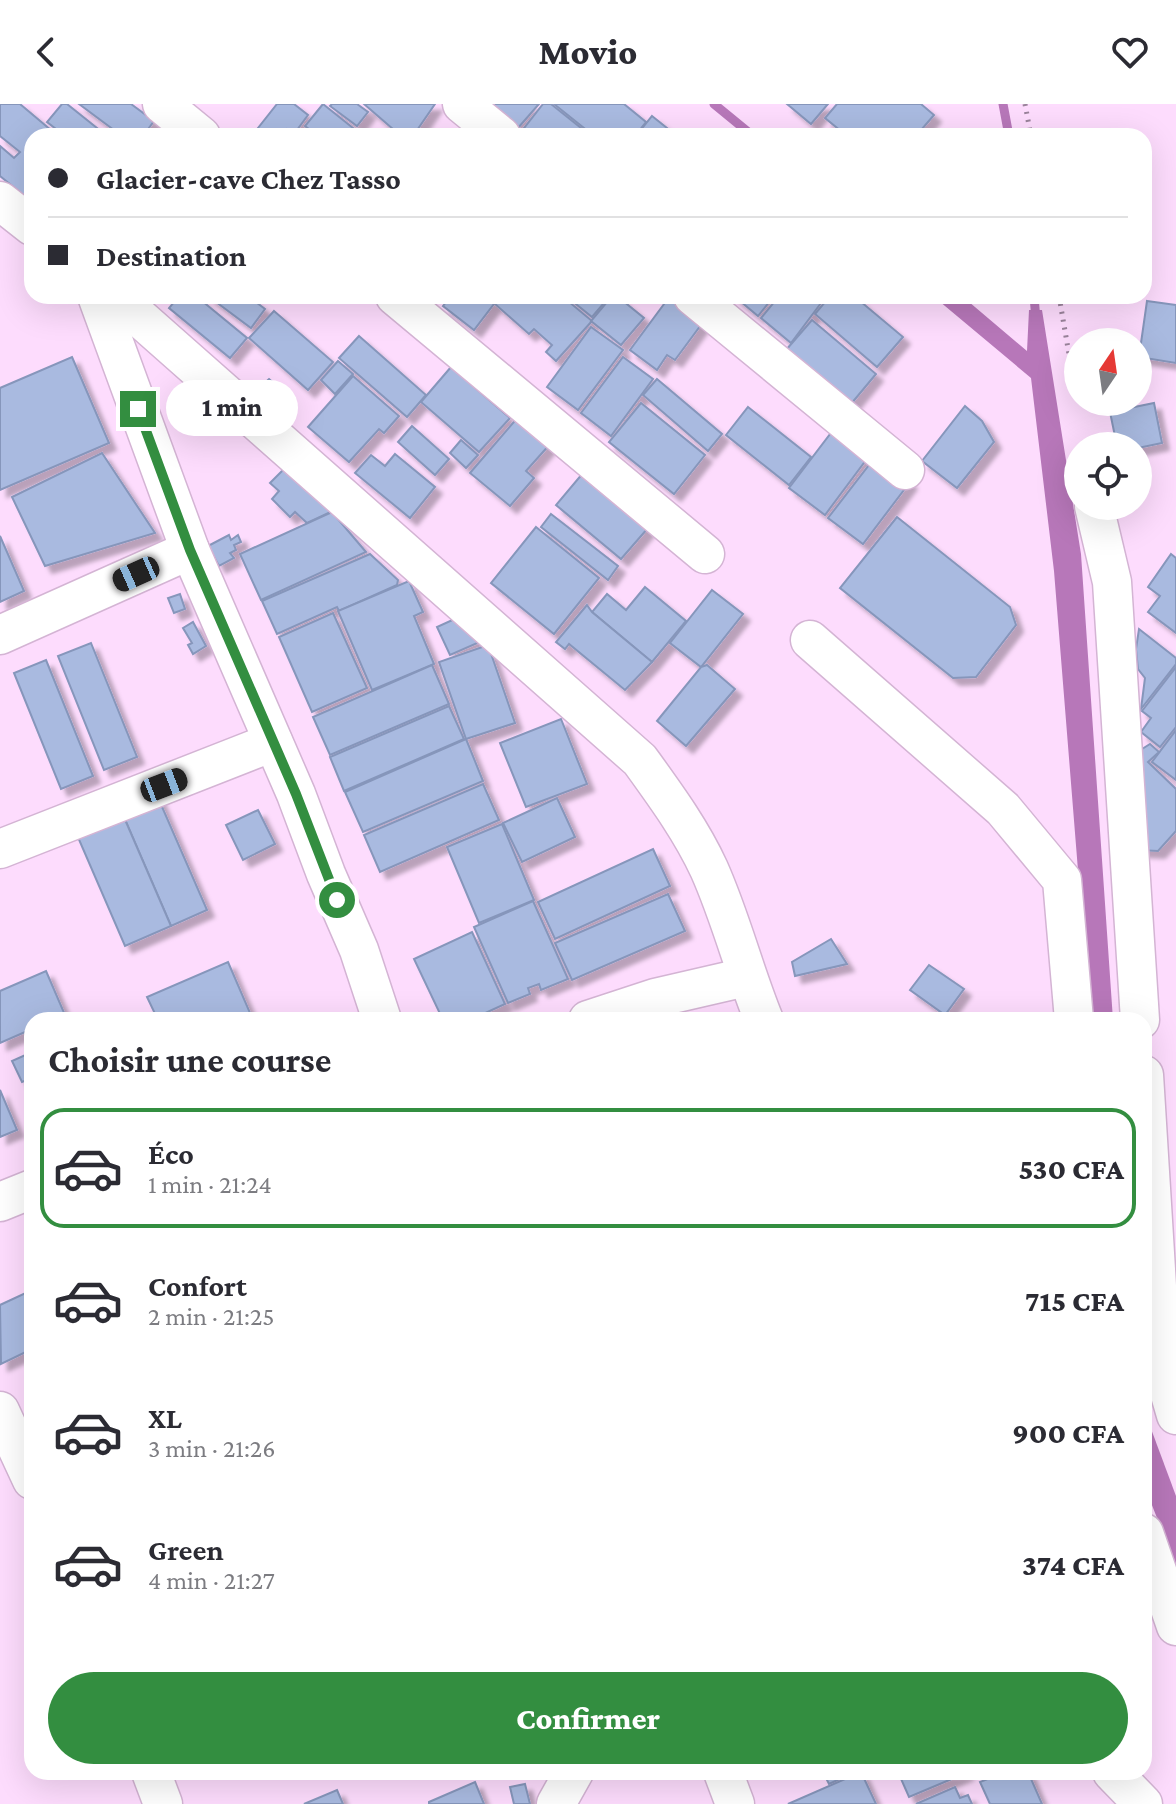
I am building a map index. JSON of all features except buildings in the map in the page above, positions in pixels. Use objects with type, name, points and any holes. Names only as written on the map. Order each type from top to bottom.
[{"type":"street","points":[[162,104],[200,127]]},
{"type":"street","points":[[462,104],[491,128]]},
{"type":"street","points":[[0,201],[24,220]]},
{"type":"street","points":[[100,304],[190,550],[359,950],[379,1012]]},
{"type":"street","points":[[124,304],[640,760],[685,823],[710,871],[761,1012]]},
{"type":"street","points":[[405,304],[705,554]]},
{"type":"street","points":[[703,304],[905,470]]},
{"type":"street","points":[[1097,520],[1112,582],[1139,1012]]},
{"type":"street","points":[[0,635],[190,550]]},
{"type":"street","points":[[810,640],[1003,809],[1062,880],[1073,1012]]},
{"type":"street","points":[[0,849],[273,742]]},
{"type":"street","points":[[612,1012],[655,998],[746,977]]},
{"type":"street","points":[[0,1202],[24,1192]]},
{"type":"street","points":[[1152,1205],[1162,1367],[1176,1415]]},
{"type":"street","points":[[0,1411],[24,1463]]},
{"type":"street","points":[[1152,1556],[1176,1626]]},
{"type":"street","points":[[154,1780],[163,1804]]},
{"type":"street","points":[[556,1804],[570,1780]]},
{"type":"street","points":[[726,1780],[735,1804]]},
{"type":"street","points":[[1120,1780],[1143,1804]]},
{"type":"path","points":[[1025,104],[1030,128]]},
{"type":"path","points":[[1060,304],[1064,328]]},
{"type":"shaded area","points":[[943,304],[971,304],[1027,351],[1029,310],[1042,310],[1064,448],[1064,520],[1076,520],[1081,554],[1112,1012],[1089,1012],[1054,571],[1031,378]]},
{"type":"shaded area","points":[[1152,1432],[1176,1496],[1176,1566],[1152,1505]]},
{"type":"waterway","points":[[714,104],[743,128]]},
{"type":"waterway","points":[[1003,104],[1008,128]]},
{"type":"waterway","points":[[1035,304],[1036,320]]},
{"type":"route","points":[[138,409],[190,550],[296,794],[337,900]]}]
